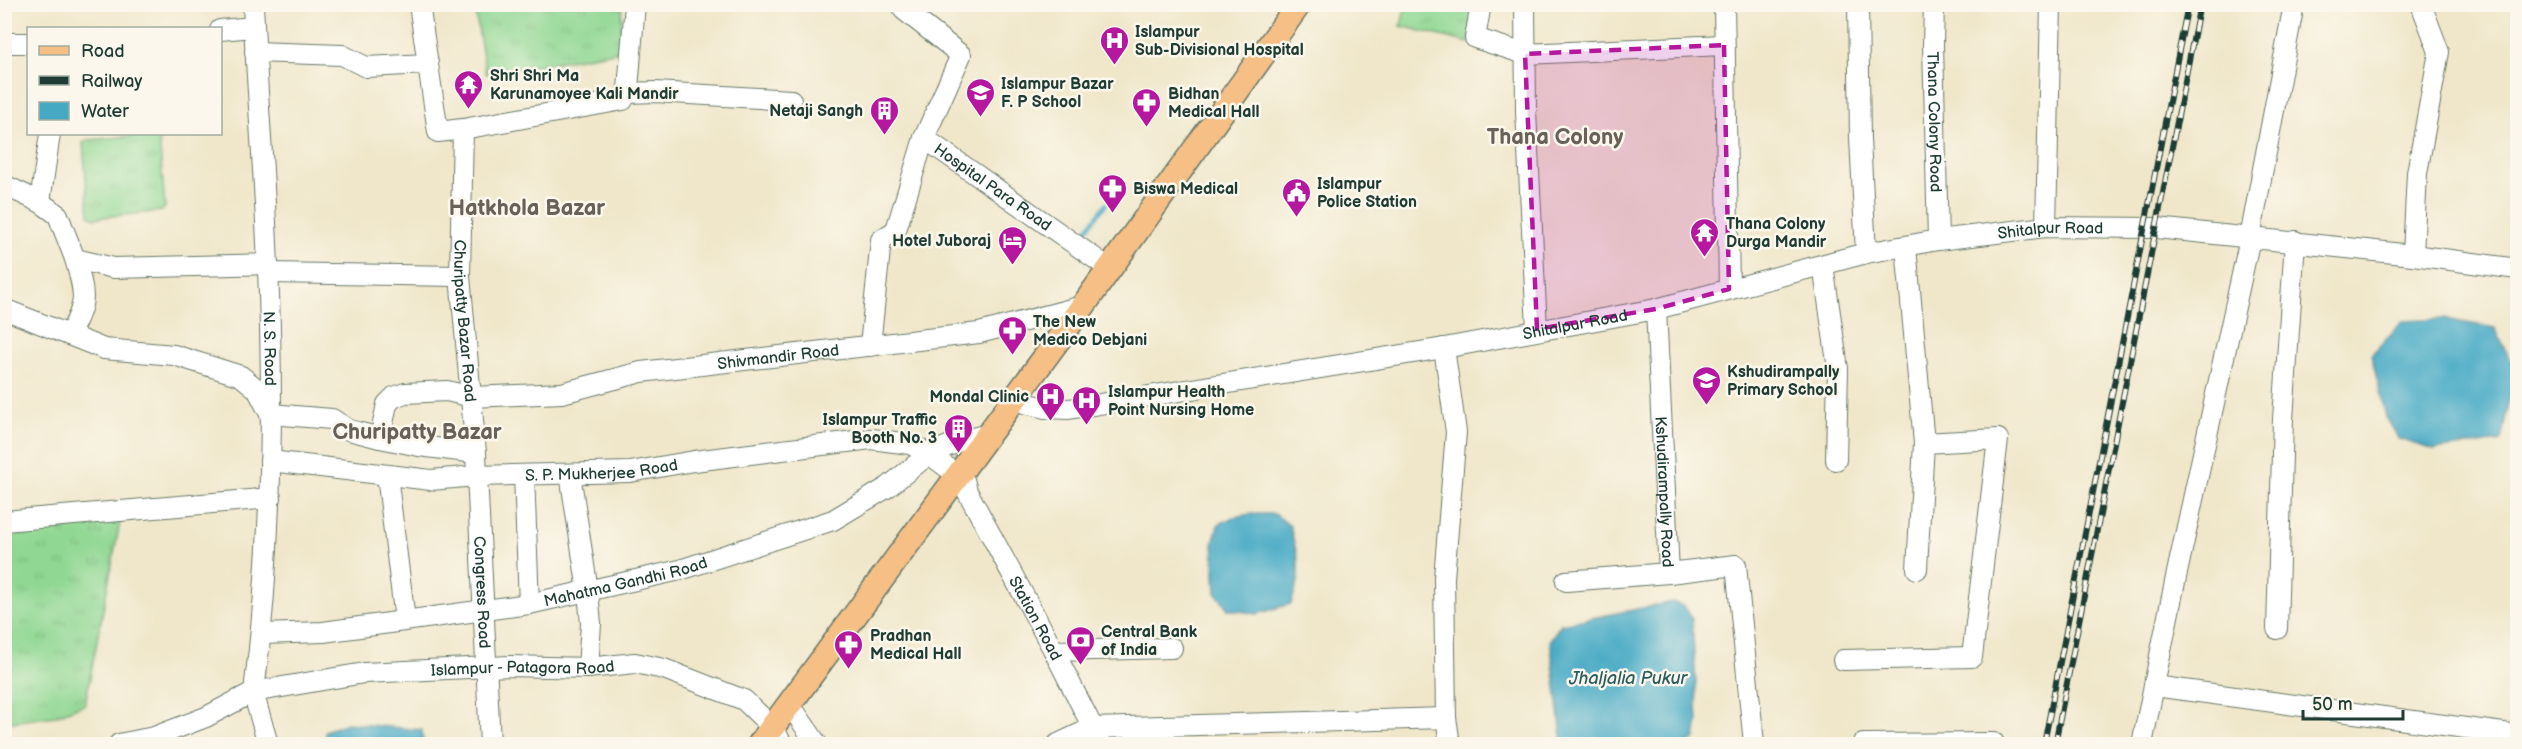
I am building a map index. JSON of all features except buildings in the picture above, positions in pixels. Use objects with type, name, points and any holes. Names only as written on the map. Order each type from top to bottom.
[{"type":"main road","points":[[772,739],[790,705],[963,484],[988,434],[1110,269],[1299,4]]},
{"type":"street","name":"N. S. Road","points":[[253,4],[268,269],[270,414],[270,498],[261,634],[254,692]]},
{"type":"street","points":[[418,4],[438,132],[623,100],[627,93],[635,4]]},
{"type":"street","name":"Hospital Para Road","points":[[904,4],[904,10],[961,55],[924,138],[1110,269]]},
{"type":"street","points":[[1481,4],[1474,38],[1525,54],[1724,45]]},
{"type":"street","points":[[1525,4],[1525,54],[1537,329]]},
{"type":"street","points":[[1724,4],[1729,289]]},
{"type":"street","points":[[1858,4],[1860,140],[1866,253]]},
{"type":"street","name":"Thana Colony Road","points":[[1934,4],[1938,240]]},
{"type":"street","points":[[2046,228],[2051,4]]},
{"type":"street","points":[[2142,744],[2250,238],[2294,4]]},
{"type":"street","points":[[2413,255],[2417,173],[2439,52],[2421,4]]},
{"type":"street","points":[[222,30],[254,27]]},
{"type":"street","points":[[4,43],[27,43]]},
{"type":"street","points":[[255,52],[342,55],[366,67],[428,64]]},
{"type":"street","points":[[627,93],[700,94],[791,100]]},
{"type":"street","name":"Churipatty Bazar Road","points":[[463,129],[460,276],[477,476]]},
{"type":"street","points":[[40,201],[50,135]]},
{"type":"street","points":[[870,346],[881,240],[896,230],[924,138]]},
{"type":"street","points":[[4,185],[40,201],[58,215],[83,287],[82,310],[69,335]]},
{"type":"street","name":"Shitalpur Road","points":[[1013,400],[1045,408],[1069,409],[1444,348],[1537,329],[1656,309],[1866,253],[1938,240],[2046,228],[2145,226],[2413,255],[2517,269]]},
{"type":"street","points":[[2277,629],[2283,419],[2295,242]]},
{"type":"street","points":[[1906,247],[1924,443],[1917,569]]},
{"type":"street","points":[[75,259],[114,268],[268,269],[460,276]]},
{"type":"street","points":[[1823,265],[1838,369],[1836,460]]},
{"type":"street","name":"Shivmandir Road","points":[[380,438],[387,404],[394,397],[405,393],[447,391],[472,397],[562,393],[641,372],[979,333],[1083,306]]},
{"type":"street","points":[[4,309],[104,349],[174,355],[241,376],[257,389],[270,414],[332,419],[349,430],[380,438],[419,446],[476,453]]},
{"type":"street","name":"Kshudirampally Road","points":[[1656,309],[1670,573],[1736,565],[1754,744]]},
{"type":"street","points":[[1444,348],[1456,432],[1444,579],[1446,718],[1450,744]]},
{"type":"street","name":"Mahatma Gandhi Road","points":[[261,634],[323,632],[529,604],[680,570],[832,520],[888,487],[929,454],[960,441],[988,434]]},
{"type":"street","name":"S. P. Mukherjee Road","points":[[270,461],[430,480],[477,476],[630,472],[694,461],[872,439],[910,444],[929,454]]},
{"type":"street","points":[[1842,660],[1972,657],[1998,439],[1924,443]]},
{"type":"street","points":[[929,454],[963,484]]},
{"type":"street","points":[[570,474],[588,591],[591,624],[588,668]]},
{"type":"street","points":[[387,475],[405,620]]},
{"type":"street","points":[[524,475],[529,604]]},
{"type":"street","name":"Congress Road","points":[[477,476],[490,744]]},
{"type":"street","name":"Station Road","points":[[963,484],[1054,651],[1096,736]]},
{"type":"street","points":[[4,521],[270,498]]},
{"type":"street","points":[[1566,582],[1670,573]]},
{"type":"street","points":[[1054,651],[1172,648]]},
{"type":"street","name":"Islampur - Patagora Road","points":[[119,744],[154,737],[206,717],[254,692],[364,673],[488,667],[588,668],[635,663],[664,669],[744,700],[772,739]]},
{"type":"street","points":[[2154,686],[2517,735]]},
{"type":"street","points":[[254,692],[268,744]]},
{"type":"street","points":[[790,705],[817,744]]},
{"type":"street","points":[[1058,744],[1096,736],[1446,718]]},
{"type":"street","points":[[1863,744],[1994,743]]},
{"type":"highlighted area","points":[[1724,45],[1729,289],[1656,309],[1537,329],[1525,54]]},
{"type":"green space","points":[[474,5],[622,5],[620,51],[486,74]]},
{"type":"green space","points":[[1406,5],[1476,5],[1469,43],[1401,26]]},
{"type":"green space","points":[[144,135],[159,137],[165,207],[162,211],[95,218],[89,215],[83,143],[87,140]]},
{"type":"green space","points":[[120,522],[85,704],[55,716],[5,723],[5,533]]},
{"type":"water","points":[[2444,319],[2495,328],[2515,370],[2501,441],[2434,450],[2399,439],[2386,417],[2371,355],[2403,321]]},
{"type":"water","points":[[1275,514],[1290,526],[1298,559],[1298,582],[1291,604],[1257,614],[1228,609],[1216,593],[1213,544],[1218,525],[1233,517]]},
{"type":"water","name":"Jhaljalia Pukur","points":[[1673,602],[1685,607],[1692,619],[1698,721],[1695,738],[1688,744],[1563,744],[1550,640],[1561,624]]},
{"type":"water","points":[[347,723],[422,730],[423,744],[326,744],[325,731]]},
{"type":"waterway","points":[[1078,241],[1106,204]]},
{"type":"railway","points":[[2044,744],[2188,4]]},
{"type":"railway","points":[[2055,744],[2200,4]]},
{"type":"place","name":"Islampur Sub-Divisional Hospital","points":[[1114,66]]},
{"type":"place","name":"Shri Shri Ma Karunamoyee Kali Mandir","points":[[469,110]]},
{"type":"place","name":"Islampur Bazar F. P School","points":[[980,118]]},
{"type":"place","name":"Bidhan Medical Hall","points":[[1147,128]]},
{"type":"place","name":"Netaji Sangh","points":[[884,136]]},
{"type":"place","name":"Biswa Medical","points":[[1112,214]]},
{"type":"place","name":"Islampur Police Station","points":[[1296,218]]},
{"type":"place","name":"Thana Colony Durga Mandir","points":[[1705,258]]},
{"type":"place","name":"Hotel Juboraj","points":[[1012,266]]},
{"type":"place","name":"The New Medico Debjani","points":[[1012,356]]},
{"type":"place","name":"Kshudirampally Primary School","points":[[1706,406]]},
{"type":"place","name":"Mondal Clinic","points":[[1050,422]]},
{"type":"place","name":"Islampur Health Point Nursing Home","points":[[1087,426]]},
{"type":"place","name":"Islampur Traffic Booth No. 3","points":[[958,454]]},
{"type":"place","name":"Central Bank of India","points":[[1080,666]]},
{"type":"place","name":"Pradhan Medical Hall","points":[[849,670]]},
{"type":"district","name":"Thana Colony","points":[[1555,136]]},
{"type":"district","name":"Hatkhola Bazar","points":[[527,207]]},
{"type":"district","name":"Churipatty Bazar","points":[[417,431]]}]
